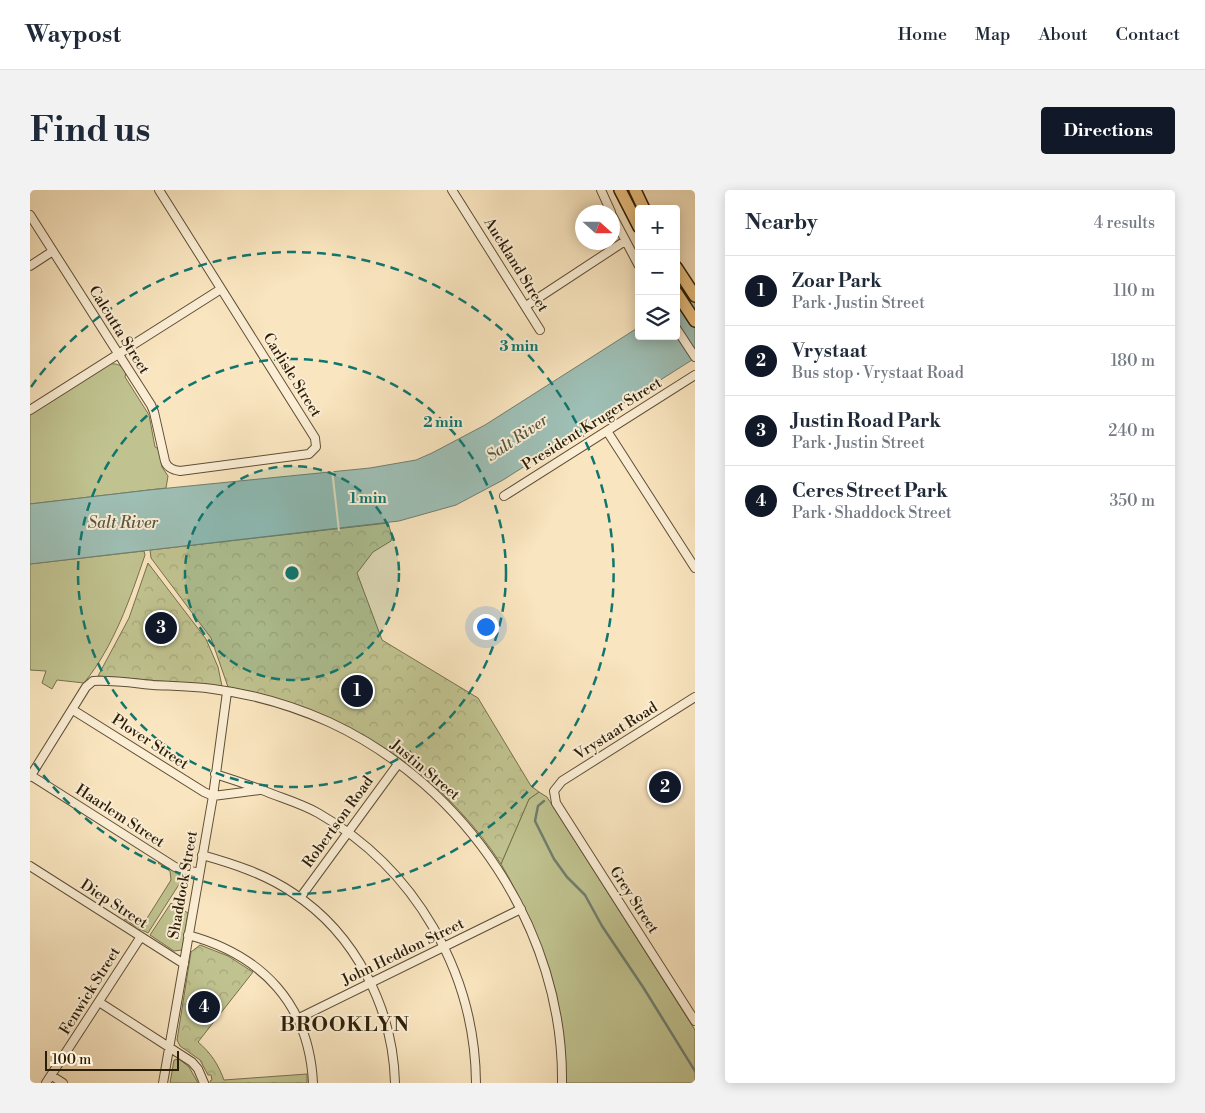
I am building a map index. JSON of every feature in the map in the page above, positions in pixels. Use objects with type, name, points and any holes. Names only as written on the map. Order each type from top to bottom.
[{"type":"main road","points":[[620,190],[635,219]]},
{"type":"main road","points":[[635,190],[642,205]]},
{"type":"main road","points":[[680,273],[695,296]]},
{"type":"main road","points":[[678,295],[695,321]]},
{"type":"street","name":"Carlisle Street","points":[[159,190],[316,441],[316,447],[312,453],[303,456],[180,471],[169,468]]},
{"type":"street","name":"Auckland Street","points":[[452,190],[540,330]]},
{"type":"street","points":[[601,190],[608,205]]},
{"type":"street","name":"Calcutta Street","points":[[30,214],[154,412],[165,461],[169,468]]},
{"type":"street","points":[[620,232],[635,259]]},
{"type":"street","points":[[526,306],[624,241]]},
{"type":"street","points":[[30,266],[53,252]]},
{"type":"street","points":[[30,410],[221,288]]},
{"type":"street","points":[[680,334],[695,357]]},
{"type":"street","name":"President Kruger Street","points":[[504,496],[695,375]]},
{"type":"street","points":[[607,431],[695,568]]},
{"type":"street","name":"Justin Street","points":[[73,710],[86,687],[92,681],[214,689],[283,705],[328,722],[373,746],[420,780],[453,810],[511,888],[539,953],[550,986],[560,1047],[562,1083]]},
{"type":"street","name":"Shaddock Street","points":[[163,1083],[212,796],[227,692]]},
{"type":"street","name":"Vrystaat Road","points":[[554,791],[562,781],[695,697]]},
{"type":"street","points":[[30,776],[73,710]]},
{"type":"street","name":"Plover Street","points":[[73,710],[195,788],[212,796]]},
{"type":"street","name":"Robertson Road","points":[[300,898],[398,764]]},
{"type":"street","points":[[215,774],[245,783],[302,805],[348,832],[377,856],[403,884],[426,914],[444,946],[459,981],[469,1017],[476,1083]]},
{"type":"street","name":"Haarlem Street","points":[[30,776],[175,867],[199,874]]},
{"type":"street","points":[[212,796],[262,790]]},
{"type":"street","name":"Grey Street","points":[[554,791],[556,803],[695,1021]]},
{"type":"street","points":[[202,855],[254,871],[279,884],[316,911],[338,934],[358,960],[371,982],[390,1038],[395,1083]]},
{"type":"street","name":"Diep Street","points":[[30,866],[140,938],[184,964]]},
{"type":"street","name":"John Heddon Street","points":[[298,1019],[521,910]]},
{"type":"street","points":[[188,936],[219,945],[254,965],[275,985],[298,1019],[310,1056],[312,1083]]},
{"type":"street","name":"Fenwick Street","points":[[46,1083],[140,938]]},
{"type":"street","points":[[99,1002],[192,1062],[198,1069],[204,1083]]},
{"type":"street","points":[[52,1076],[63,1083]]},
{"type":"green space","points":[[110,364],[118,365],[126,372],[125,377],[149,415],[155,447],[159,449],[162,467],[168,476],[166,488],[30,504],[30,415]]},
{"type":"green space","points":[[388,523],[392,536],[391,541],[373,552],[357,573],[382,640],[478,698],[531,786],[539,792],[529,799],[501,864],[459,810],[435,786],[380,745],[350,728],[319,714],[272,697],[228,687],[211,638],[151,558],[150,550]]},
{"type":"green space","points":[[144,551],[145,555],[120,622],[95,669],[84,683],[57,680],[52,689],[42,683],[46,671],[30,670],[30,564]]},
{"type":"green space","points":[[148,563],[206,639],[218,667],[222,686],[98,676],[129,618]]},
{"type":"green space","points":[[539,792],[547,797],[695,1030],[695,1083],[566,1083],[560,1023],[548,969],[529,917],[501,864],[529,799]]},
{"type":"green space","points":[[159,862],[179,874],[185,875],[148,933],[140,929],[139,931],[124,922],[125,919],[135,926],[144,923],[171,880],[170,871]]},
{"type":"green space","points":[[171,903],[188,913],[182,950],[174,951],[150,935]]},
{"type":"green space","points":[[200,945],[228,956],[253,972],[198,1042],[214,1059],[224,1080],[307,1074],[307,1083],[210,1083],[212,1080],[211,1075],[208,1075],[200,1060],[180,1046],[177,1040],[191,952]]},
{"type":"green space","points":[[179,1059],[189,1067],[198,1083],[170,1083],[174,1060]]},
{"type":"water","name":"Salt River","points":[[695,289],[695,358],[503,480],[456,505],[399,521],[30,564],[30,504],[370,468],[416,460],[485,425],[635,330],[635,340],[680,340],[680,299]]},
{"type":"pier","points":[[333,469],[340,531],[338,531],[331,470]]},
{"type":"waterway","points":[[544,801],[538,806],[535,821],[554,859],[567,877],[585,895],[602,926],[643,987],[695,1071]]},
{"type":"place","name":"Justin Road Park","points":[[161,628]]},
{"type":"place","name":"Zoar Park","points":[[357,691]]},
{"type":"place","name":"Vrystaat","points":[[665,787]]},
{"type":"place","name":"Ceres Street Park","points":[[204,1007]]},
{"type":"district","name":"BROOKLYN","points":[[345,1025]]}]
